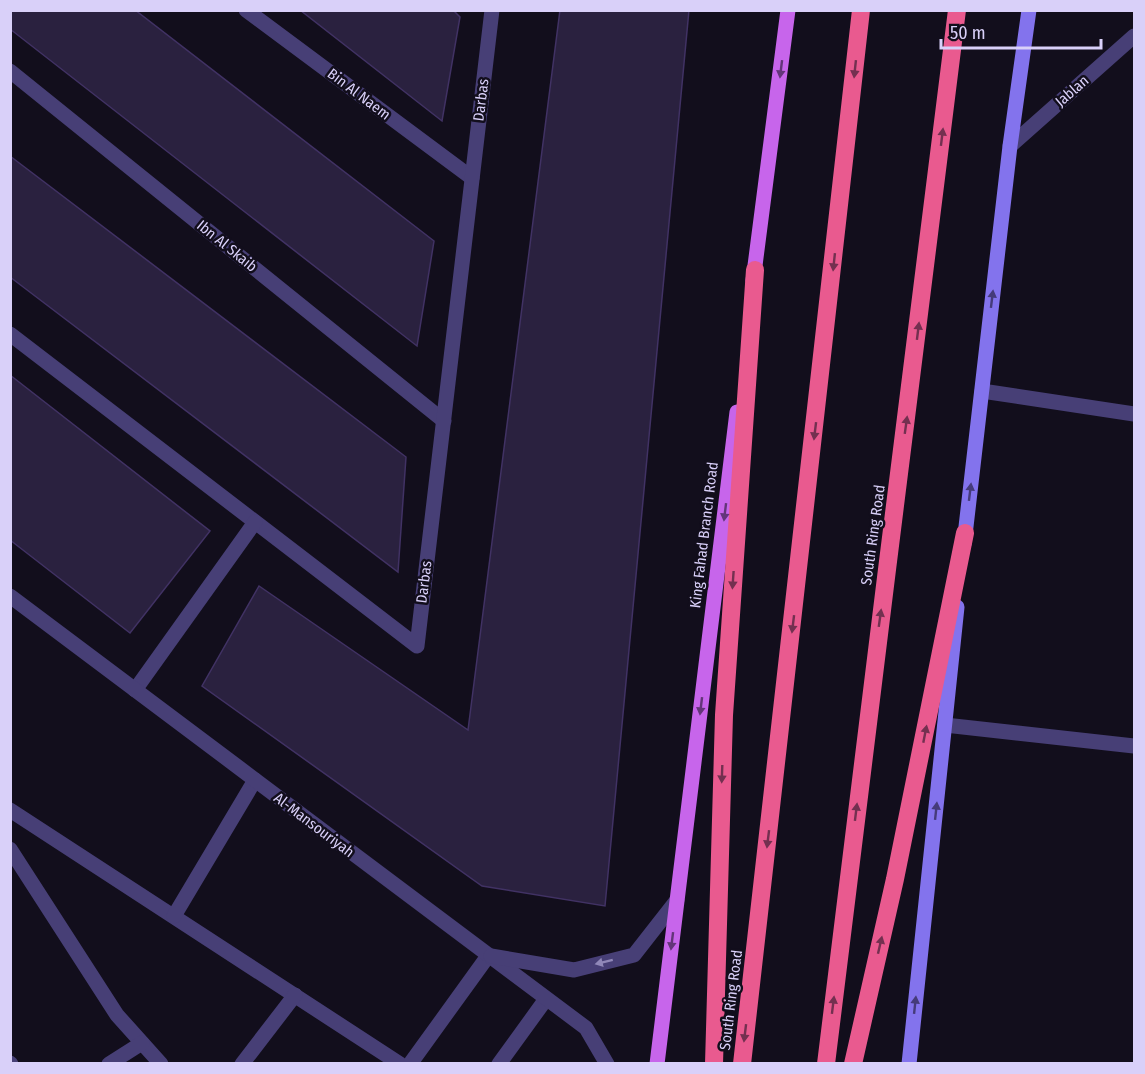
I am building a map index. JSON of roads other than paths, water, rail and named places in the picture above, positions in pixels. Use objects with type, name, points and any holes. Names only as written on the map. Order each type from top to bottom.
[{"type":"highway","name":"South Ring Road","points":[[742,1064],[822,373],[861,10]]},
{"type":"highway","name":"South Ring Road","points":[[826,1064],[868,706],[911,389],[957,10]]},
{"type":"highway","points":[[714,1064],[724,715],[755,270]]},
{"type":"highway","points":[[853,1064],[895,879],[965,533]]},
{"type":"main road","name":"King Fahad Branch Road","points":[[657,1064],[788,10]]},
{"type":"main road","points":[[911,1064],[911,1043],[965,533],[1010,146],[1029,10]]},
{"type":"street","name":"Bin Al Naem","points":[[246,10],[472,178]]},
{"type":"street","name":"Darbas","points":[[10,334],[417,646],[492,10]]},
{"type":"street","name":"Jablan","points":[[1010,146],[1134,36]]},
{"type":"street","name":"Ibn Al Skaib","points":[[10,71],[444,421]]},
{"type":"street","points":[[982,391],[1134,414]]},
{"type":"street","points":[[135,690],[255,522]]},
{"type":"street","name":"Al-Mansouriyah","points":[[10,597],[586,1028],[607,1064]]},
{"type":"street","points":[[945,725],[1134,746]]},
{"type":"street","points":[[174,916],[255,780]]},
{"type":"street","points":[[10,810],[400,1064]]},
{"type":"street","points":[[10,849],[117,1015],[161,1064]]},
{"type":"street","points":[[410,1064],[489,956],[574,970],[634,955],[677,900]]},
{"type":"street","points":[[242,1064],[295,995]]},
{"type":"street","points":[[499,1064],[546,999]]},
{"type":"street","points":[[109,1064],[142,1043]]}]
